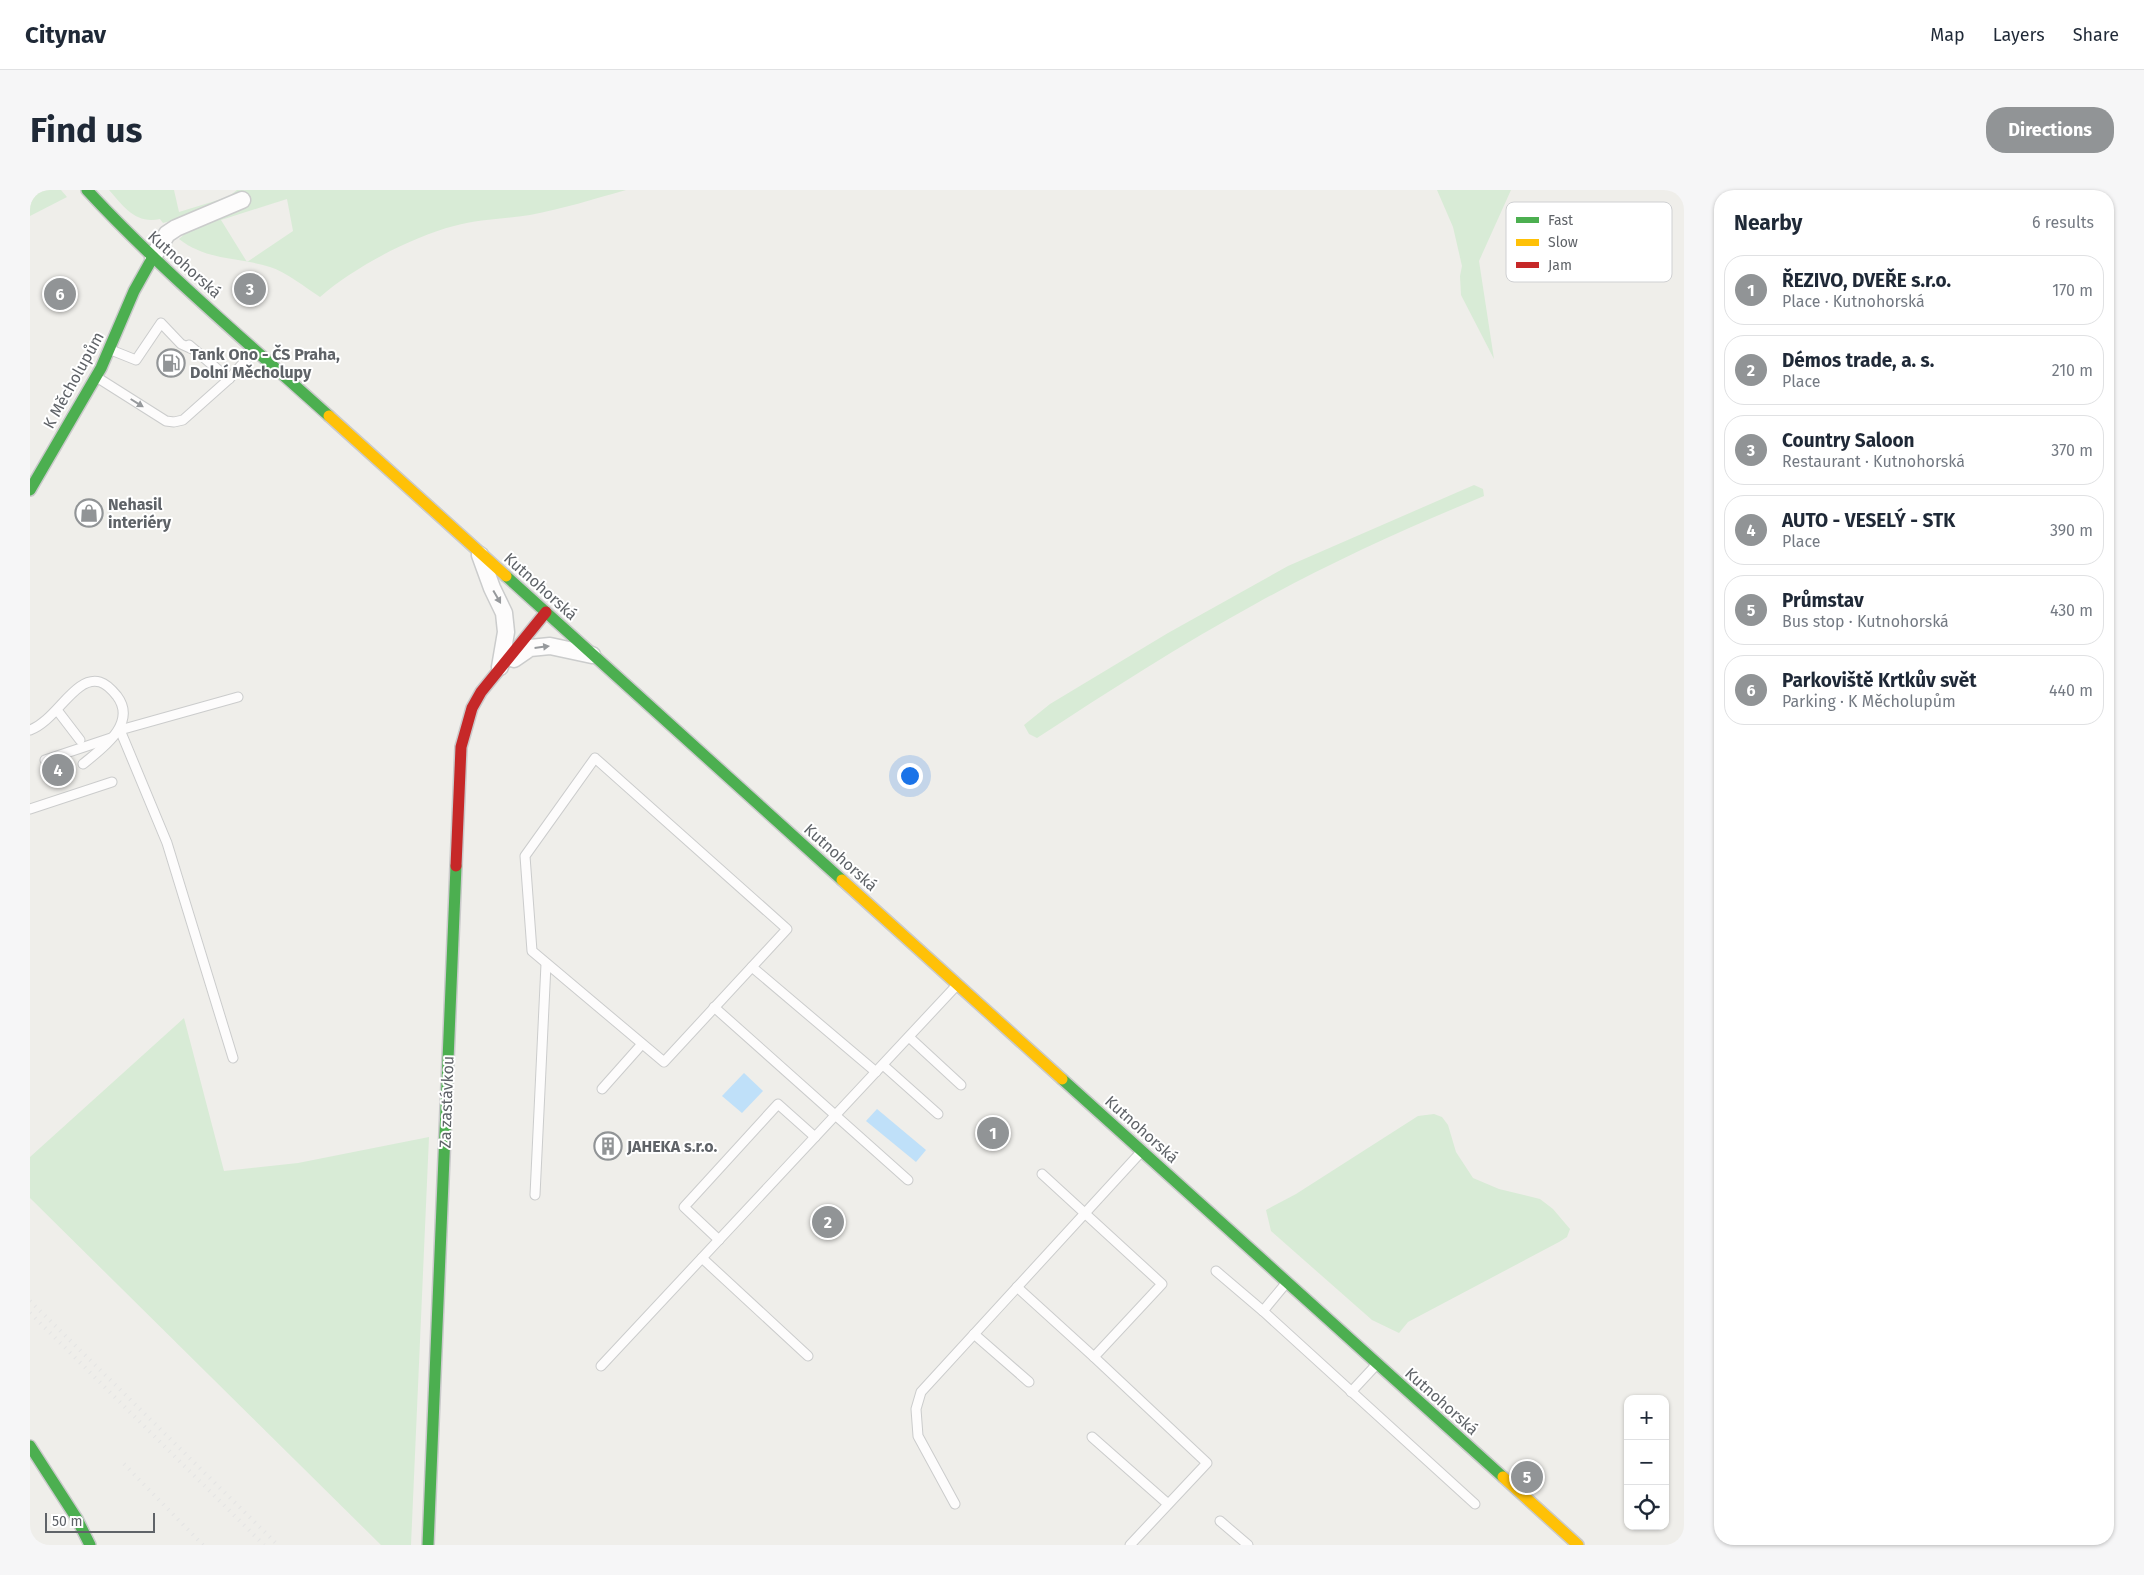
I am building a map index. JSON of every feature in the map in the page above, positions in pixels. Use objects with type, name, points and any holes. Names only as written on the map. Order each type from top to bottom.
[{"type":"main road","name":"Kutnohorská","points":[[87,190],[153,257],[255,350],[1578,1545]]},
{"type":"main road","name":"K Měcholupům","points":[[30,490],[96,377],[110,350],[134,287],[141,273],[153,257]]},
{"type":"main road","name":"Za zastávkou","points":[[428,1545],[461,747],[472,708],[482,692],[546,612]]},
{"type":"main road","points":[[30,1446],[77,1519],[90,1545]]},
{"type":"street","points":[[153,257],[167,234],[240,195]]},
{"type":"street","name":"Za zastávkou","points":[[478,552],[504,613],[506,632],[499,669]]},
{"type":"street","name":"Za zastávkou","points":[[499,669],[530,648],[550,646],[594,655]]},
{"type":"lane","points":[[110,350],[136,360],[161,323],[181,344],[192,348],[229,379]]},
{"type":"lane","points":[[96,377],[166,421],[174,422],[183,420],[229,379],[255,350]]},
{"type":"lane","points":[[30,730],[45,722],[81,685],[91,681],[101,682],[113,690],[120,699],[123,710],[120,730],[167,842],[233,1058]]},
{"type":"lane","points":[[84,764],[120,730],[238,697]]},
{"type":"lane","points":[[58,710],[80,740]]},
{"type":"lane","points":[[45,760],[113,737]]},
{"type":"lane","points":[[594,758],[787,929],[752,966],[664,1062],[532,951],[525,856],[594,758]]},
{"type":"lane","points":[[30,809],[112,782]]},
{"type":"lane","points":[[534,1195],[546,964]]},
{"type":"lane","points":[[752,966],[938,1114]]},
{"type":"lane","points":[[601,1366],[958,985]]},
{"type":"lane","points":[[714,1007],[908,1180]]},
{"type":"lane","points":[[909,1037],[961,1085]]},
{"type":"lane","points":[[602,1088],[642,1044]]},
{"type":"lane","points":[[719,1240],[684,1207],[778,1104],[815,1137]]},
{"type":"lane","points":[[956,1504],[918,1436],[916,1409],[921,1392],[1084,1212],[1142,1151]]},
{"type":"lane","points":[[1042,1174],[1162,1284],[1094,1356]]},
{"type":"lane","points":[[702,1258],[808,1356]]},
{"type":"lane","points":[[1216,1271],[1263,1311],[1475,1504]]},
{"type":"lane","points":[[1263,1311],[1287,1282]]},
{"type":"lane","points":[[1017,1287],[1094,1356],[1207,1463],[1130,1545]]},
{"type":"lane","points":[[974,1334],[1029,1382]]},
{"type":"lane","points":[[1352,1392],[1378,1364]]},
{"type":"lane","points":[[1092,1437],[1168,1504]]},
{"type":"lane","points":[[1220,1521],[1236,1542],[1248,1545]]},
{"type":"green space","points":[[30,190],[61,190],[67,197],[30,216]]},
{"type":"green space","points":[[109,190],[174,190],[179,212],[228,197],[237,190],[626,190],[542,213],[473,222],[437,231],[383,255],[349,275],[320,297],[276,269],[212,255],[190,246],[179,239],[188,231],[182,218],[163,223],[160,219],[151,220],[137,217],[125,208]],"holes":[[[287,199],[293,231],[247,262],[221,220]]]},
{"type":"green space","points":[[1437,190],[1511,190],[1479,261],[1494,359],[1461,295],[1460,276],[1462,266],[1453,227]]},
{"type":"green space","points":[[1474,485],[1483,489],[1484,496],[1369,546],[1257,603],[1173,651],[1037,738],[1029,734],[1024,725],[1050,704],[1168,633],[1288,566]]},
{"type":"green space","points":[[184,1018],[224,1171],[298,1163],[429,1137],[411,1545],[381,1545],[30,1198],[30,1157]]},
{"type":"green space","points":[[1434,1114],[1442,1117],[1448,1125],[1456,1152],[1473,1178],[1499,1189],[1540,1199],[1553,1209],[1570,1229],[1567,1237],[1559,1242],[1408,1322],[1399,1333],[1372,1320],[1271,1231],[1266,1210],[1296,1194],[1418,1116]]},
{"type":"water","points":[[744,1073],[763,1091],[742,1113],[722,1096]]},
{"type":"water","points":[[877,1109],[926,1150],[916,1162],[866,1121]]},
{"type":"railway","points":[[30,1301],[278,1545]]},
{"type":"railway","points":[[30,1313],[264,1545]]},
{"type":"railway","points":[[124,1464],[203,1545]]},
{"type":"traffic: fast","points":[[87,190],[175,278],[329,416]]},
{"type":"traffic: fast","points":[[30,490],[101,368],[134,291],[153,257]]},
{"type":"traffic: fast","points":[[506,576],[842,880]]},
{"type":"traffic: fast","points":[[428,1545],[456,866]]},
{"type":"traffic: fast","points":[[1062,1079],[1503,1477]]},
{"type":"traffic: fast","points":[[30,1446],[77,1519],[90,1545]]},
{"type":"traffic: slow","points":[[329,416],[506,576]]},
{"type":"traffic: slow","points":[[842,880],[1062,1079]]},
{"type":"traffic: slow","points":[[1503,1477],[1578,1545]]},
{"type":"traffic: jam","points":[[456,866],[461,747],[472,708],[481,692],[546,612]]},
{"type":"place","name":"Country Saloon","points":[[250,289]]},
{"type":"place","name":"Parkoviště Krtkův svět","points":[[60,294]]},
{"type":"place","name":"Tank Ono - ČS Praha, Dolní Měcholupy","points":[[171,363]]},
{"type":"place","name":"Nehasil interiéry","points":[[89,513]]},
{"type":"place","name":"AUTO - VESELÝ - STK","points":[[58,770]]},
{"type":"place","name":"ŘEZIVO, DVEŘE s.r.o.","points":[[993,1133]]},
{"type":"place","name":"JAHEKA s.r.o.","points":[[608,1146]]},
{"type":"place","name":"Démos trade, a. s.","points":[[828,1222]]},
{"type":"place","name":"Průmstav","points":[[1527,1477]]}]
